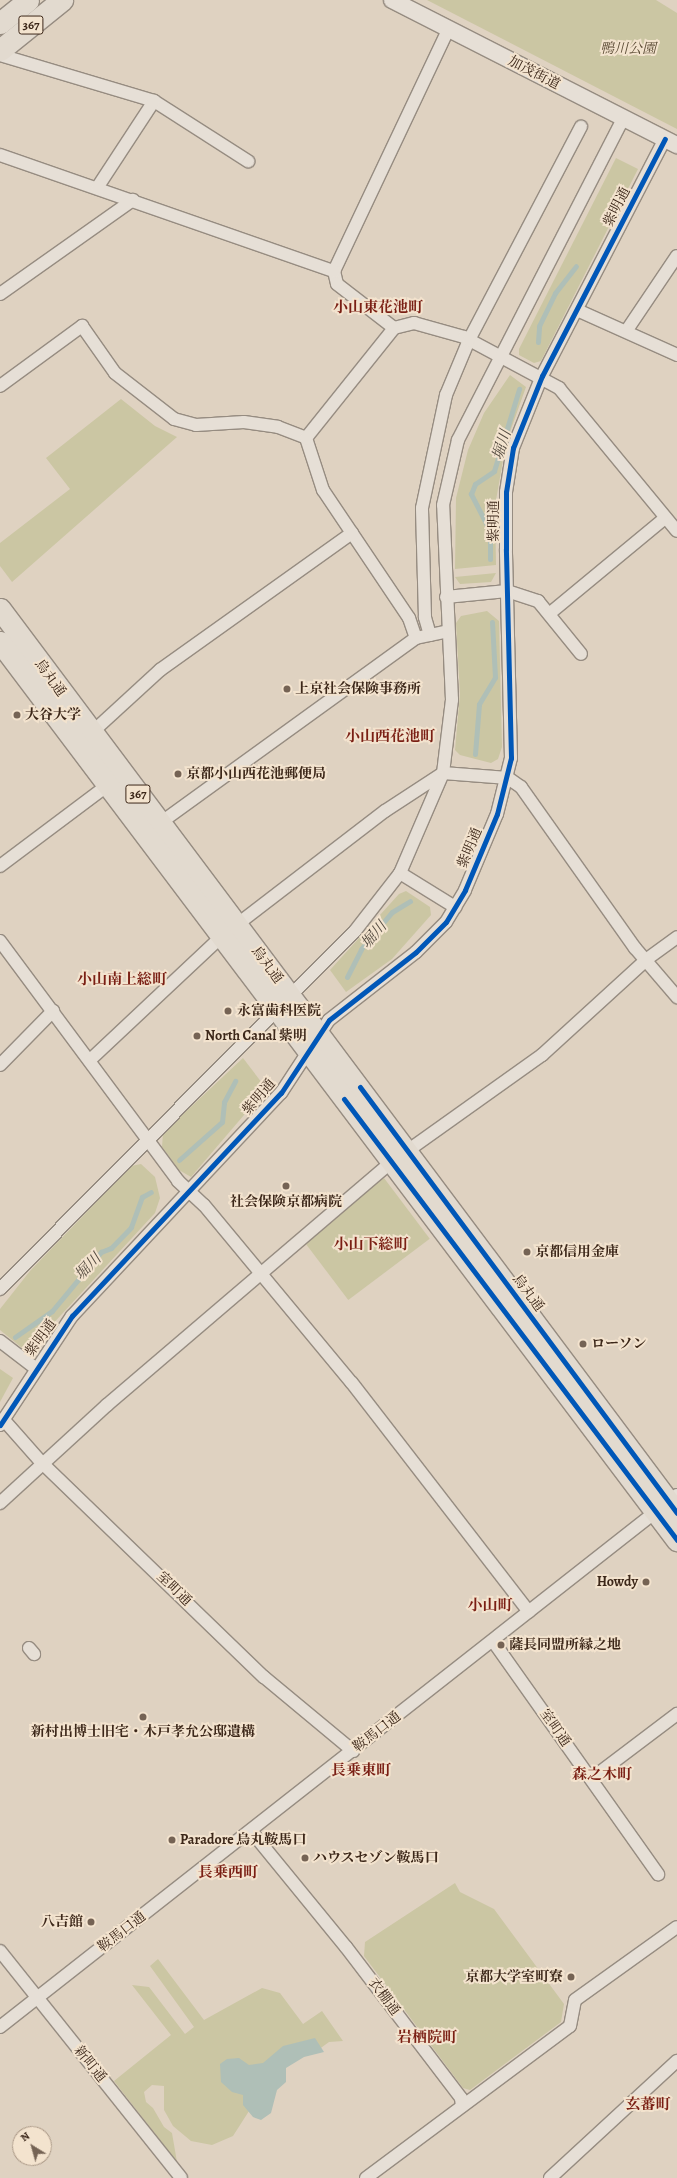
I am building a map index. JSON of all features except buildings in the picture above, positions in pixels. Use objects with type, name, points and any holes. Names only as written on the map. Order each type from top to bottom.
[{"type":"highway","name":"367","points":[[0,23],[28,0]]},
{"type":"highway","name":"367","points":[[0,50],[62,0]]},
{"type":"highway","name":"烏丸通","points":[[0,609],[84,740],[108,785],[152,828]]},
{"type":"highway","name":"烏丸通","points":[[0,642],[84,740],[400,1157],[669,1505],[677,1540]]},
{"type":"street","name":"加茂街道","points":[[392,0],[448,30],[671,142]]},
{"type":"street","points":[[394,328],[336,284],[334,271],[448,30]]},
{"type":"street","points":[[0,55],[154,101],[248,161]]},
{"type":"street","points":[[97,188],[154,101]]},
{"type":"street","points":[[0,1289],[148,1138],[355,931],[400,873],[443,773],[452,700],[446,597],[443,505],[458,440],[503,357],[623,119]]},
{"type":"street","points":[[430,635],[425,603],[422,508],[446,395],[469,340],[581,127]]},
{"type":"street","name":"紫明通","points":[[1,1422],[35,1368],[72,1316],[190,1192],[281,1093],[329,1020],[416,952],[446,922],[454,907],[484,846],[508,778],[511,758],[506,492],[512,456],[525,412],[542,376],[671,142]]},
{"type":"street","points":[[0,155],[334,271]]},
{"type":"street","points":[[0,294],[133,200]]},
{"type":"street","points":[[627,330],[677,256]]},
{"type":"street","points":[[578,310],[627,330],[677,355]]},
{"type":"street","points":[[306,438],[394,328],[414,323],[469,340],[542,376],[559,388],[677,531]]},
{"type":"street","points":[[0,386],[82,326],[115,373],[174,419],[196,425],[244,422],[278,427],[306,438]]},
{"type":"street","points":[[306,438],[323,490],[409,618],[416,638]]},
{"type":"street","points":[[549,614],[665,518]]},
{"type":"street","points":[[84,740],[160,670],[352,533]]},
{"type":"street","points":[[446,597],[507,591],[538,601],[581,654]]},
{"type":"street","points":[[152,828],[416,638],[448,631]]},
{"type":"street","points":[[90,1060],[229,931],[385,812],[443,773],[508,778],[521,787],[635,948],[647,959],[677,997]]},
{"type":"street","points":[[0,866],[108,785]]},
{"type":"street","points":[[400,873],[454,907]]},
{"type":"street","points":[[0,1503],[41,1462],[400,1157],[542,1055],[647,959],[677,937]]},
{"type":"street","points":[[0,941],[148,1138],[178,1181],[190,1192],[261,1275],[429,1479],[529,1612]]},
{"type":"street","points":[[0,962],[10,954]]},
{"type":"street","points":[[0,1064],[53,1011]]},
{"type":"street","points":[[0,1341],[35,1368]]},
{"type":"street","name":"室町通","points":[[1,1422],[264,1677],[353,1751]]},
{"type":"street","name":"鞍馬口通","points":[[0,2027],[529,1612],[669,1505]]},
{"type":"street","name":"室町通","points":[[493,1641],[658,1874]]},
{"type":"street","points":[[591,1779],[677,1714]]},
{"type":"street","name":"衣棚通","points":[[251,1831],[346,1947],[461,2098],[462,2106]]},
{"type":"street","points":[[366,2178],[570,2026],[575,2000],[677,1927]]},
{"type":"street","name":"新町通","points":[[0,1951],[181,2178]]},
{"type":"street","points":[[550,2178],[677,2061]]},
{"type":"green space","name":"鴨川公園","points":[[427,0],[656,0],[677,13],[677,129]]},
{"type":"green space","points":[[616,158],[638,169],[541,361],[534,363],[519,355],[519,349]]},
{"type":"green space","points":[[510,375],[526,387],[506,443],[495,506],[496,565],[455,569],[456,498],[468,450],[484,413]]},
{"type":"green space","points":[[121,399],[155,426],[177,437],[12,582],[0,566],[0,543],[70,489],[46,458]]},
{"type":"green space","points":[[496,573],[491,582],[460,584],[455,577]]},
{"type":"green space","points":[[487,611],[499,621],[502,747],[498,759],[491,763],[460,755],[455,750],[460,694],[456,623],[461,616]]},
{"type":"green space","points":[[406,891],[430,907],[431,915],[392,959],[346,992],[330,970],[399,894]]},
{"type":"green space","points":[[243,1058],[262,1083],[250,1108],[191,1177],[179,1170],[162,1147],[163,1133]]},
{"type":"green space","points":[[141,1164],[155,1177],[160,1198],[155,1213],[27,1352],[0,1330],[0,1309],[30,1271],[131,1166]]},
{"type":"green space","points":[[384,1178],[430,1239],[348,1300],[303,1239]]},
{"type":"green space","points":[[0,1369],[13,1378],[0,1402]]},
{"type":"green space","points":[[455,1883],[460,1892],[494,1909],[564,2004],[561,2022],[470,2090],[463,2088],[364,1956],[365,1942]]},
{"type":"green space","points":[[158,1959],[204,2020],[262,1988],[280,1993],[303,2024],[322,2011],[343,2041],[329,2042],[318,2050],[275,2058],[238,2076],[249,2111],[233,2136],[212,2145],[191,2141],[173,2126],[164,2110],[164,2086],[152,2085],[144,2092],[146,2102],[153,2108],[164,2127],[172,2133],[177,2162],[114,2081],[171,2035],[132,1985],[149,1987],[185,2034],[194,2027],[150,1966]]},
{"type":"shaded area","points":[[315,2038],[324,2052],[304,2057],[286,2068],[286,2082],[277,2090],[271,2113],[261,2120],[253,2117],[243,2105],[243,2095],[232,2092],[221,2082],[220,2064],[227,2059],[239,2058],[249,2065],[263,2063],[283,2046]]},
{"type":"waterway","name":"堀川","points":[[538,342],[539,326],[555,293],[576,266]]},
{"type":"waterway","name":"堀川","points":[[490,559],[490,531],[471,494],[475,484],[494,471],[519,389]]},
{"type":"waterway","name":"堀川","points":[[475,754],[479,704],[495,677],[492,622]]},
{"type":"waterway","name":"堀川","points":[[347,977],[361,949],[392,912],[410,901]]},
{"type":"waterway","name":"堀川","points":[[179,1160],[222,1122],[224,1102],[235,1081]]},
{"type":"waterway","name":"堀川","points":[[15,1337],[52,1311],[101,1252],[111,1248],[131,1227],[142,1197],[151,1192]]},
{"type":"cycle path","points":[[0,1425],[72,1316],[281,1093],[329,1020],[416,952],[446,922],[465,890],[497,814],[511,758],[506,492],[513,448],[542,376],[665,139]]},
{"type":"cycle path","points":[[360,1087],[677,1513]]},
{"type":"cycle path","points":[[344,1099],[677,1540]]},
{"type":"place","name":"上京社会保険事務所","points":[[287,689]]},
{"type":"place","name":"大谷大学","points":[[17,715]]},
{"type":"place","name":"京都小山西花池郵便局","points":[[178,774]]},
{"type":"place","name":"永富歯科医院","points":[[228,1011]]},
{"type":"place","name":"North Canal 紫明","points":[[197,1036]]},
{"type":"place","name":"社会保険京都病院","points":[[286,1186]]},
{"type":"place","name":"京都信用金庫","points":[[527,1252]]},
{"type":"place","name":"ローソン","points":[[583,1344]]},
{"type":"place","name":"Howdy","points":[[646,1582]]},
{"type":"place","name":"薩長同盟所縁之地","points":[[501,1645]]},
{"type":"place","name":"新村出博士旧宅・木戸孝允公邸遺構","points":[[143,1717]]},
{"type":"place","name":"Paradore 烏丸鞍馬口","points":[[172,1840]]},
{"type":"place","name":"ハウスセゾン鞍馬口","points":[[305,1858]]},
{"type":"place","name":"八吉館","points":[[91,1922]]},
{"type":"place","name":"京都大学室町寮","points":[[571,1977]]},
{"type":"district","name":"小山東花池町","points":[[378,308]]},
{"type":"district","name":"小山西花池町","points":[[390,737]]},
{"type":"district","name":"小山南上総町","points":[[122,980]]},
{"type":"district","name":"小山下総町","points":[[371,1245]]},
{"type":"district","name":"小山町","points":[[490,1606]]},
{"type":"district","name":"長乗東町","points":[[361,1771]]},
{"type":"district","name":"森之木町","points":[[602,1775]]},
{"type":"district","name":"長乗西町","points":[[228,1873]]},
{"type":"district","name":"岩栖院町","points":[[427,2038]]},
{"type":"district","name":"玄蕃町","points":[[648,2105]]}]
